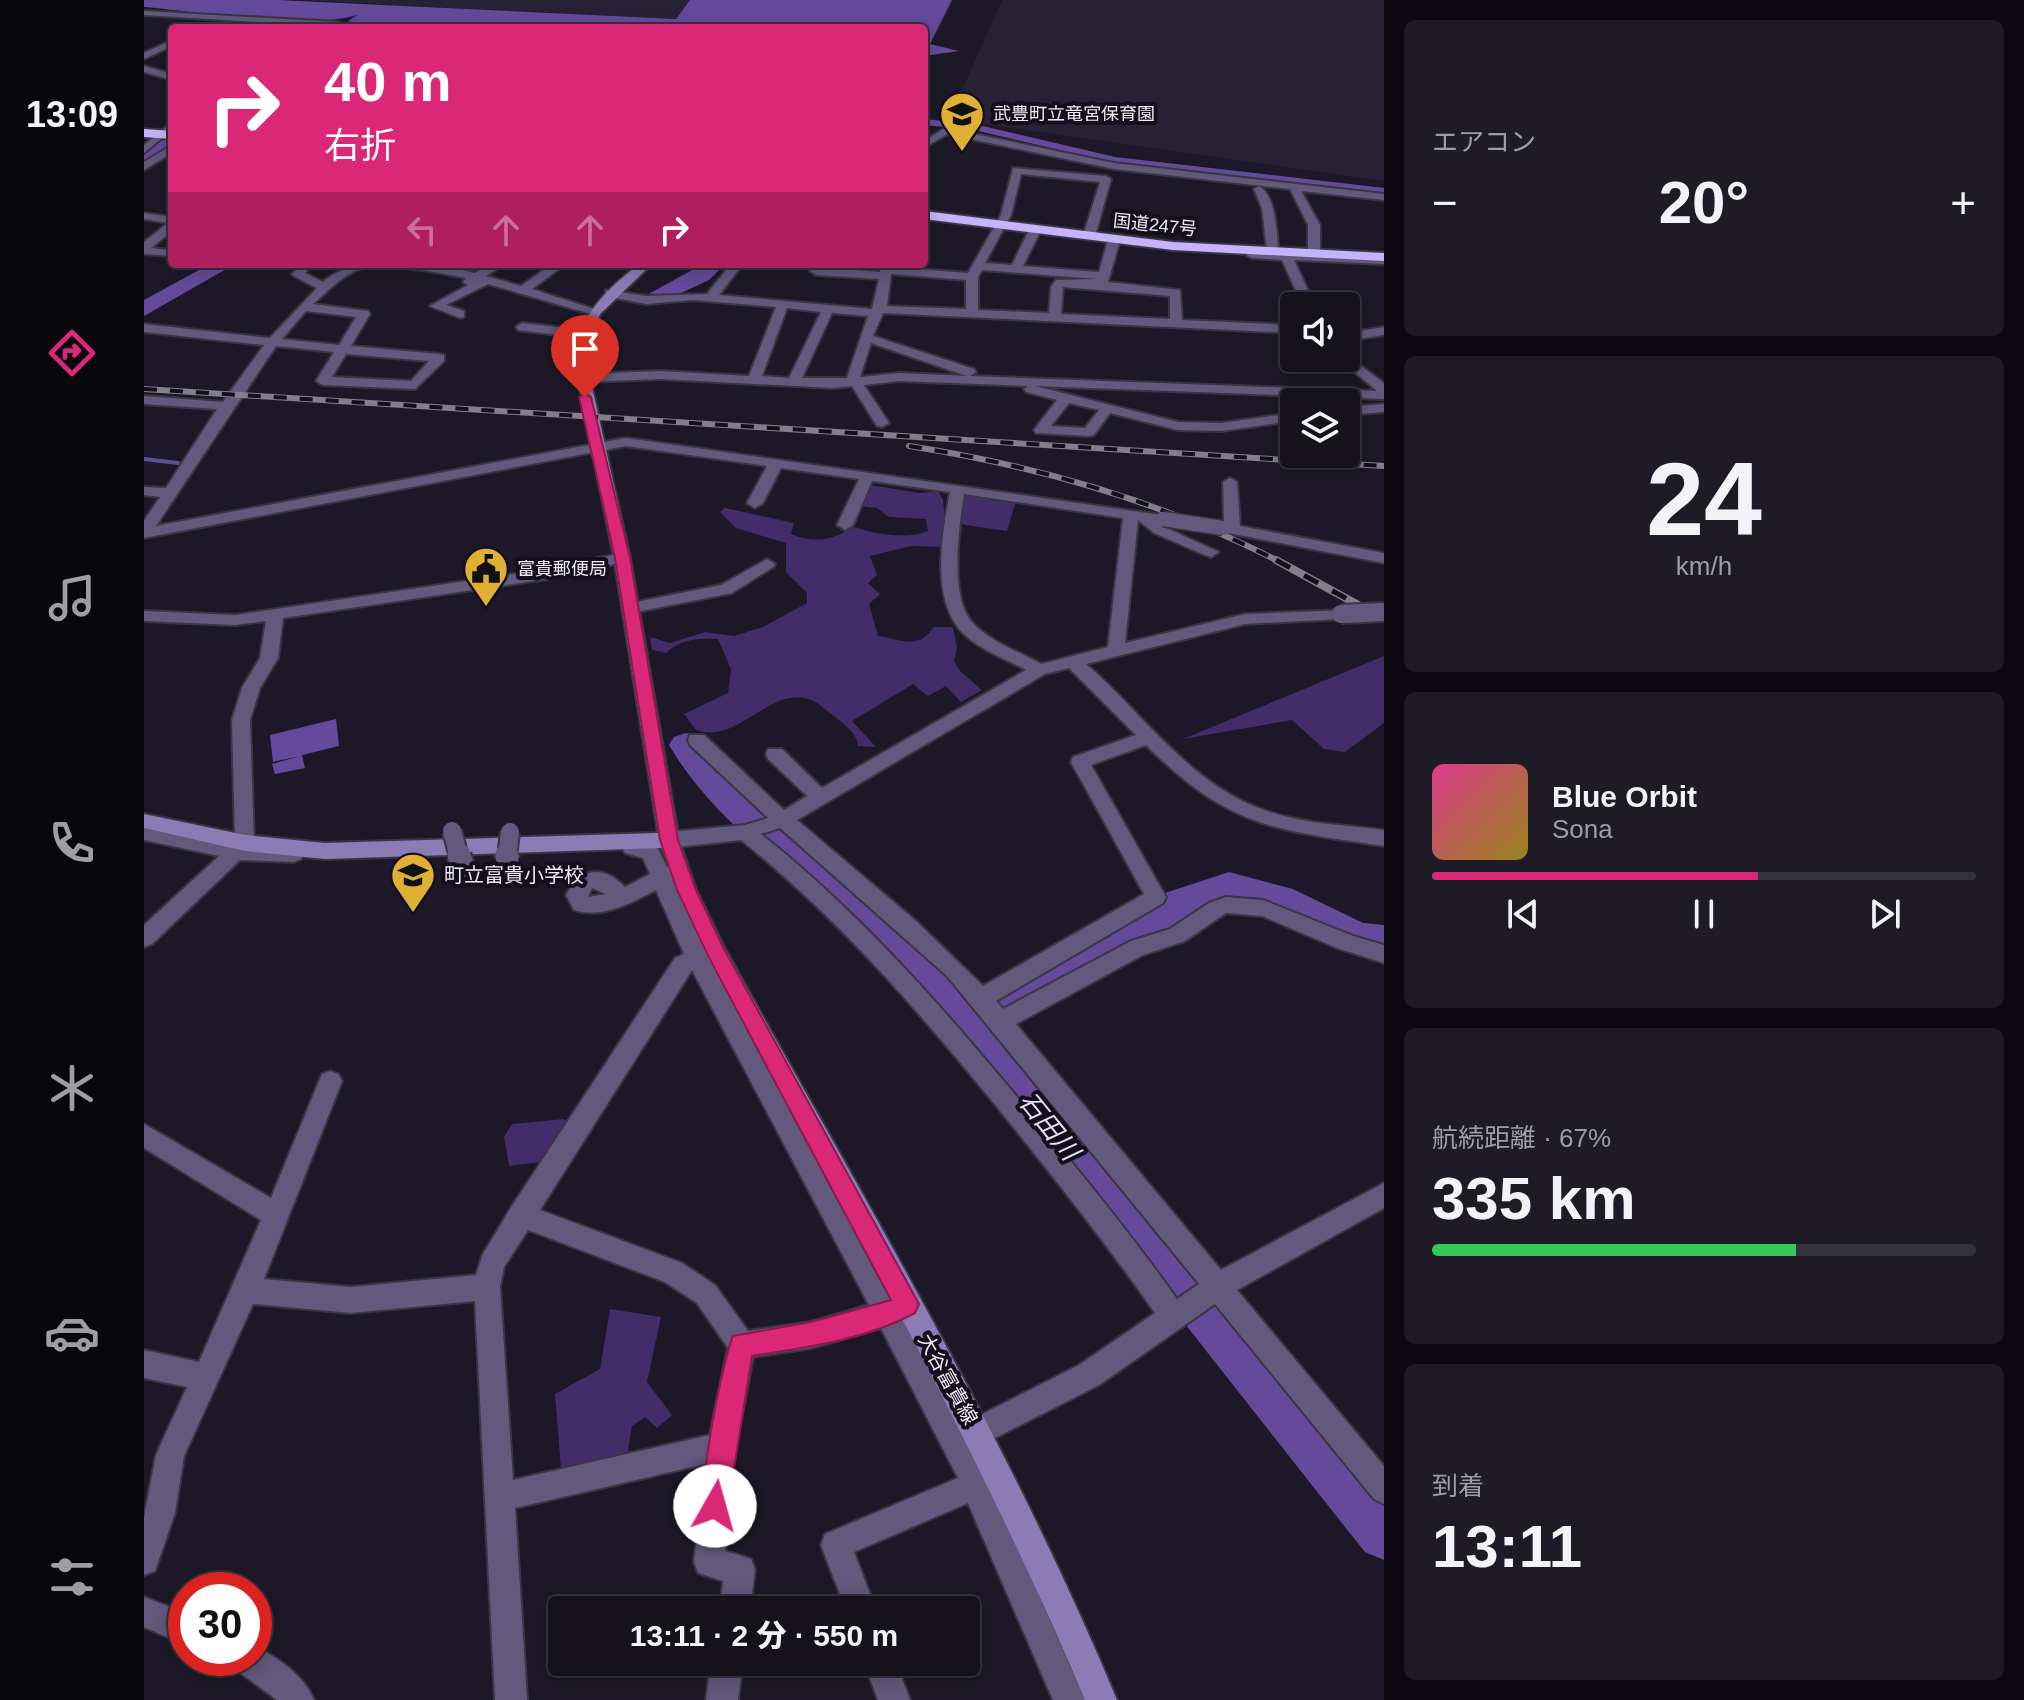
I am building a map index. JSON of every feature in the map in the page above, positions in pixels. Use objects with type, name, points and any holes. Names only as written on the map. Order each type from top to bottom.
[{"type":"highway","points":[[144,133],[166,135]]},
{"type":"highway","name":"国道247号","points":[[928,216],[1114,240],[1282,255],[1384,259]]},
{"type":"main road","points":[[641,268],[610,293],[594,311],[582,334],[579,355],[591,426],[599,445],[631,608],[658,857]]},
{"type":"main road","points":[[144,821],[241,848]]},
{"type":"main road","name":"大谷富貴線","points":[[896,1310],[977,1432],[1071,1627],[1101,1700]]},
{"type":"street","points":[[144,13],[281,24]]},
{"type":"street","points":[[227,24],[235,19]]},
{"type":"street","points":[[144,56],[168,45]]},
{"type":"street","points":[[159,49],[168,50]]},
{"type":"street","points":[[144,69],[168,76]]},
{"type":"street","points":[[928,128],[1114,166],[1384,197]]},
{"type":"street","points":[[928,142],[945,131]]},
{"type":"street","points":[[144,150],[166,135]]},
{"type":"street","points":[[144,167],[168,151]]},
{"type":"street","points":[[1089,236],[1106,179],[1114,166]]},
{"type":"street","points":[[972,314],[975,271],[1001,225],[1017,170],[1106,179]]},
{"type":"street","points":[[1294,187],[1314,225],[1314,255]]},
{"type":"street","points":[[1259,189],[1282,255],[1302,292]]},
{"type":"street","points":[[1370,196],[1384,210]]},
{"type":"street","points":[[144,216],[168,222]]},
{"type":"street","points":[[144,250],[168,227]]},
{"type":"street","points":[[1016,269],[1035,230]]},
{"type":"street","points":[[1101,281],[1114,240]]},
{"type":"street","points":[[144,250],[168,253]]},
{"type":"street","points":[[1252,255],[1384,259]]},
{"type":"street","points":[[304,268],[298,274],[324,287]]},
{"type":"street","points":[[144,532],[226,406],[275,341],[324,287],[355,268]]},
{"type":"street","points":[[452,268],[521,292],[594,311]]},
{"type":"street","points":[[460,314],[436,306],[482,279],[494,268]]},
{"type":"street","points":[[521,292],[554,268]]},
{"type":"street","points":[[710,298],[734,268]]},
{"type":"street","points":[[754,380],[783,304],[812,283],[886,270],[1016,269],[1176,293],[1176,323]]},
{"type":"street","points":[[882,423],[853,377],[877,311],[886,270]]},
{"type":"street","points":[[454,289],[482,279]]},
{"type":"street","points":[[1055,318],[1057,287],[1060,283],[1101,281]]},
{"type":"street","points":[[812,283],[828,309]]},
{"type":"street","points":[[610,293],[646,300],[710,298],[783,304]]},
{"type":"street","points":[[144,328],[343,347],[439,358],[415,385],[323,381],[343,347],[364,314],[303,307]]},
{"type":"street","points":[[828,309],[1280,328]]},
{"type":"street","points":[[794,382],[828,309]]},
{"type":"street","points":[[522,327],[582,334]]},
{"type":"street","points":[[1360,335],[1384,331]]},
{"type":"street","points":[[867,338],[1105,411],[1178,426],[1221,427],[1280,419]]},
{"type":"street","points":[[1360,372],[1384,392]]},
{"type":"street","points":[[582,378],[661,375],[855,382],[899,377],[1384,392]]},
{"type":"street","points":[[1065,399],[1041,430],[1089,432],[1105,411]]},
{"type":"street","points":[[144,400],[226,406]]},
{"type":"street","points":[[1360,410],[1384,408]]},
{"type":"street","points":[[144,532],[626,442],[1163,519],[1384,558]]},
{"type":"street","points":[[755,503],[777,462]]},
{"type":"street","points":[[845,525],[868,475]]},
{"type":"street","points":[[1228,529],[1230,482]]},
{"type":"street","points":[[958,489],[951,587],[961,622],[974,633],[1039,670]]},
{"type":"street","points":[[144,491],[170,493]]},
{"type":"street","points":[[1138,516],[1159,530],[1211,552]]},
{"type":"street","points":[[1116,651],[1138,516]]},
{"type":"street","points":[[144,616],[235,620],[537,576],[622,558]]},
{"type":"street","points":[[631,608],[726,589],[767,564]]},
{"type":"street","points":[[144,833],[241,848],[406,856],[658,857],[780,821],[1039,670],[1245,619],[1384,612]]},
{"type":"street","points":[[144,938],[241,848],[241,720],[251,688],[269,658],[275,615]]},
{"type":"street","points":[[1072,661],[1107,689],[1149,737],[1206,789],[1242,809],[1290,824],[1384,838]]},
{"type":"street","points":[[980,999],[1156,897],[1080,762],[1149,737]]},
{"type":"street","points":[[697,740],[780,821],[848,873],[942,956],[1000,1021],[1384,1489]]},
{"type":"street","points":[[775,754],[820,798]]},
{"type":"street","points":[[452,831],[462,866]]},
{"type":"street","points":[[507,858],[510,832]]},
{"type":"street","points":[[745,832],[818,891],[901,972],[1114,1230],[1178,1315]]},
{"type":"street","points":[[620,896],[658,857]]},
{"type":"street","points":[[658,857],[706,954],[896,1310],[978,1484],[1069,1700]]},
{"type":"street","points":[[1000,1021],[1139,947],[1160,944],[1192,927],[1211,911],[1226,905],[1258,906],[1360,950],[1384,954]]},
{"type":"street","points":[[511,1700],[487,1287],[492,1263],[683,964],[706,954]]},
{"type":"street","points":[[144,1560],[160,1513],[170,1455],[246,1290],[330,1081]]},
{"type":"street","points":[[144,1135],[274,1214]]},
{"type":"street","points":[[977,1432],[1089,1375],[1217,1287],[1384,1195]]},
{"type":"street","points":[[521,1215],[673,1272],[706,1294],[742,1345],[721,1450],[709,1562],[740,1570],[737,1596]]},
{"type":"street","points":[[246,1290],[351,1300],[487,1287]]},
{"type":"street","points":[[742,1345],[811,1335],[896,1310]]},
{"type":"street","points":[[144,1364],[205,1377]]},
{"type":"street","points":[[501,1497],[701,1449],[721,1450]]},
{"type":"street","points":[[856,1596],[836,1545],[978,1484]]},
{"type":"street","points":[[144,1612],[168,1622]]},
{"type":"street","points":[[272,1675],[298,1700]]},
{"type":"street","points":[[722,1700],[725,1676]]},
{"type":"street","points":[[885,1676],[894,1700]]},
{"type":"shaded area","points":[[144,0],[277,0],[676,19],[690,0],[952,0],[930,44],[959,51],[928,55],[928,24],[360,24],[348,21],[357,15],[282,21],[144,7]]},
{"type":"shaded area","points":[[294,0],[690,0],[676,19]]},
{"type":"shaded area","points":[[1002,0],[1384,0],[1384,181],[949,119]]},
{"type":"shaded area","points":[[870,485],[920,493],[938,491],[943,500],[948,547],[911,546],[870,556],[877,575],[868,583],[880,594],[869,604],[878,636],[909,642],[922,639],[934,627],[953,627],[957,648],[954,661],[960,671],[982,690],[961,702],[946,686],[928,696],[913,684],[852,721],[876,747],[858,746],[850,730],[809,699],[780,701],[726,730],[696,730],[684,714],[728,693],[731,669],[718,639],[690,640],[666,653],[652,650],[650,637],[670,643],[705,632],[734,636],[763,627],[807,603],[807,593],[786,572],[786,543],[736,528],[720,512],[725,508],[794,523],[791,534],[816,540],[831,538],[854,527],[901,536],[928,531],[926,519],[889,517],[877,508],[858,506]]},
{"type":"shaded area","points":[[962,493],[1016,501],[1007,531],[959,524]]},
{"type":"shaded area","points":[[1384,656],[1384,723],[1345,752],[1324,749],[1292,720],[1183,739]]},
{"type":"shaded area","points":[[336,719],[339,746],[302,755],[305,768],[275,774],[272,764],[300,756],[273,762],[270,735]]},
{"type":"shaded area","points":[[564,1119],[572,1126],[549,1161],[509,1166],[504,1137],[512,1124]]},
{"type":"shaded area","points":[[610,1309],[661,1317],[647,1382],[672,1415],[657,1428],[645,1417],[632,1426],[627,1456],[561,1469],[555,1394],[600,1369]]},
{"type":"waterway","points":[[928,122],[974,127],[1115,160],[1384,191]]},
{"type":"waterway","points":[[144,160],[168,140]]},
{"type":"waterway","points":[[144,309],[218,268]]},
{"type":"waterway","name":"石田川","points":[[656,296],[702,276],[711,268]]},
{"type":"waterway","points":[[144,459],[178,463]]},
{"type":"waterway","name":"石田川","points":[[686,745],[746,815],[876,925],[965,1023],[1384,1533]]},
{"type":"waterway","points":[[1000,1007],[1178,904],[1229,887],[1280,899],[1357,938],[1384,941]]},
{"type":"railway","points":[[144,389],[1384,466]]},
{"type":"railway","points":[[909,446],[1005,464],[1099,489],[1191,521],[1277,561]]},
{"type":"railway","points":[[1277,561],[1384,619]]},
{"type":"place","name":"武豊町立竜宮保育園","points":[[962,153]]},
{"type":"place","name":"富貴郵便局","points":[[486,608]]},
{"type":"place","name":"町立富貴小学校","points":[[413,914]]},
{"type":"route","points":[[585,397],[599,445],[622,558],[669,840],[686,890],[715,951],[907,1304],[886,1315],[811,1335],[742,1345],[721,1450],[715,1506]]}]
